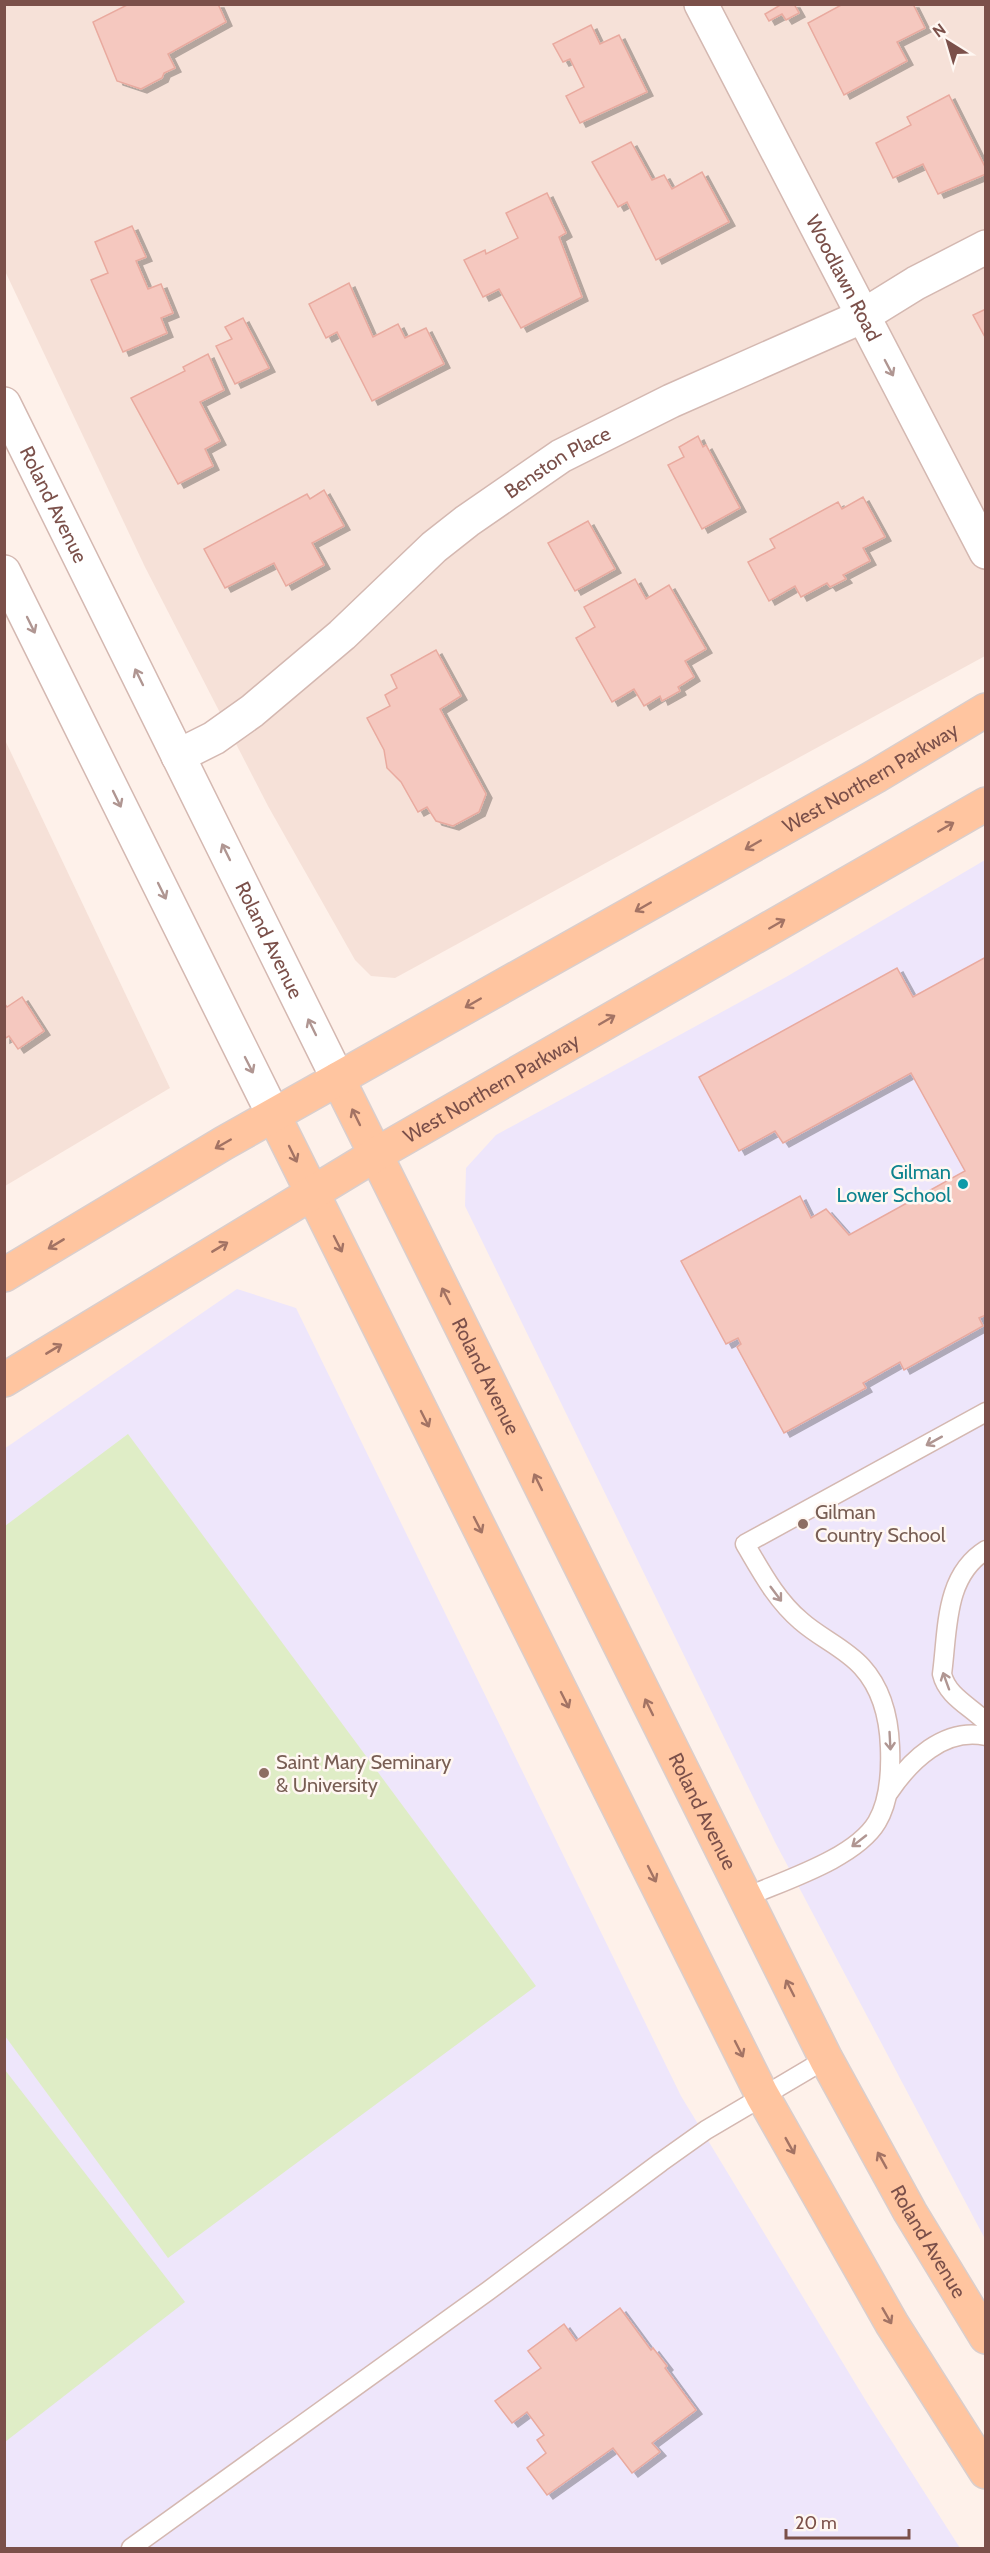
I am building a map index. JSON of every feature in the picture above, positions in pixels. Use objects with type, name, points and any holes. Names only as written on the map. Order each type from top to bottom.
[{"type":"main road","name":"West Northern Parkway","points":[[4,1275],[338,1079],[876,776],[986,710]]},
{"type":"main road","name":"West Northern Parkway","points":[[4,1380],[375,1155],[986,804]]},
{"type":"main road","name":"Roland Avenue","points":[[338,1079],[826,2059],[910,2212],[986,2337]]},
{"type":"main road","points":[[274,1116],[762,2095],[886,2314],[986,2472]]},
{"type":"street","name":"Woodlawn Road","points":[[701,4],[861,316],[986,552]]},
{"type":"street","name":"Benston Place","points":[[178,756],[214,738],[252,711],[342,635],[434,548],[467,521],[561,456],[671,401],[861,316],[916,283],[986,247]]},
{"type":"street","name":"Roland Avenue","points":[[4,404],[338,1079]]},
{"type":"street","points":[[4,572],[274,1116]]},
{"type":"lane","points":[[889,1792],[889,1725],[873,1682],[862,1667],[800,1621],[783,1604],[745,1544],[986,1412]]},
{"type":"lane","points":[[986,1550],[967,1564],[954,1588],[942,1674],[944,1684],[950,1692],[986,1722]]},
{"type":"lane","points":[[744,1898],[852,1848],[866,1837],[877,1822],[889,1792],[903,1771],[933,1747],[963,1736],[974,1734],[986,1736]]},
{"type":"lane","points":[[131,2548],[488,2291],[661,2162],[762,2095],[826,2059]]},
{"type":"shaded area","points":[[5,5],[985,5],[985,656],[395,978],[371,976],[355,960],[268,806],[145,567],[5,271]]},
{"type":"shaded area","points":[[4,738],[170,1088],[5,1186],[4,1186]]},
{"type":"shaded area","name":"Gilman Country School","points":[[985,860],[985,2239],[775,1842],[465,1206],[466,1168],[496,1135],[786,977]]},
{"type":"shaded area","name":"Saint Mary Seminary & University","points":[[237,1289],[296,1308],[681,2096],[866,2401],[960,2548],[5,2548],[4,1449]]},
{"type":"green space","points":[[128,1434],[536,1986],[168,2258],[5,2036],[5,1526]]},
{"type":"green space","points":[[5,2070],[185,2302],[5,2442]]},
{"type":"building","points":[[129,4],[218,4],[226,22],[168,54],[175,68],[141,89],[117,81],[93,22]]},
{"type":"building","points":[[782,4],[794,4],[799,13],[786,20],[782,14],[769,21],[765,14]]},
{"type":"building","points":[[843,4],[913,4],[925,28],[897,42],[907,61],[844,95],[808,23]]},
{"type":"building","points":[[591,25],[600,44],[619,35],[647,92],[580,123],[566,96],[584,87],[570,59],[563,62],[553,44]]},
{"type":"building","points":[[949,95],[986,169],[986,174],[938,194],[923,164],[893,178],[876,143],[911,125],[907,117]]},
{"type":"building","points":[[631,142],[652,180],[664,175],[672,189],[702,172],[729,222],[656,260],[627,202],[618,207],[592,162]]},
{"type":"building","points":[[547,193],[566,233],[559,237],[582,297],[521,328],[499,289],[483,297],[464,260],[485,250],[486,254],[518,238],[506,213]]},
{"type":"building","points":[[132,226],[146,257],[136,261],[148,289],[161,284],[173,313],[161,318],[167,333],[123,352],[91,280],[108,273],[95,242]]},
{"type":"building","points":[[349,283],[373,337],[398,324],[405,338],[426,328],[444,364],[372,401],[337,332],[326,338],[309,304]]},
{"type":"building","points":[[986,309],[986,339],[973,315]]},
{"type":"building","points":[[243,318],[269,368],[235,384],[216,346],[232,339],[225,327]]},
{"type":"building","points":[[208,354],[224,390],[200,402],[220,441],[205,449],[213,466],[178,484],[131,398],[185,371],[183,367]]},
{"type":"building","points":[[698,436],[703,447],[706,445],[740,508],[702,529],[668,465],[684,457],[679,447]]},
{"type":"building","points":[[324,490],[344,526],[312,543],[324,565],[286,586],[274,563],[225,588],[204,549],[307,494],[310,499]]},
{"type":"building","points":[[863,497],[885,537],[863,548],[870,561],[843,575],[846,579],[830,587],[827,583],[801,597],[795,586],[769,601],[748,562],[775,548],[770,539],[838,502],[842,509]]},
{"type":"building","points":[[588,521],[615,569],[575,591],[548,543]]},
{"type":"building","points":[[635,579],[646,599],[669,585],[706,649],[685,661],[694,677],[678,687],[680,691],[662,701],[660,696],[644,706],[634,689],[612,702],[576,638],[595,627],[584,607]]},
{"type":"building","points":[[436,650],[461,696],[440,709],[486,794],[479,812],[453,826],[436,821],[427,807],[418,812],[401,782],[387,768],[384,750],[367,718],[390,706],[385,695],[397,688],[391,675]]},
{"type":"building","name":"Gilman Lower School","points":[[986,957],[986,1315],[979,1318],[983,1326],[904,1370],[900,1362],[863,1383],[866,1388],[784,1433],[737,1347],[741,1344],[738,1338],[726,1344],[681,1261],[800,1196],[811,1218],[826,1209],[849,1235],[965,1171],[911,1073],[783,1143],[775,1131],[739,1151],[699,1077],[897,968],[913,997]]},
{"type":"building","points":[[22,997],[44,1031],[18,1049],[9,1036],[4,1039],[4,1003],[7,1007]]},
{"type":"building","points":[[620,2308],[651,2350],[653,2348],[667,2366],[665,2368],[696,2410],[652,2443],[660,2452],[632,2473],[613,2448],[547,2495],[527,2468],[546,2453],[537,2440],[544,2435],[527,2412],[512,2423],[495,2401],[541,2368],[528,2351],[564,2324],[576,2341]]},
{"type":"place","name":"Gilman Lower School","points":[[963,1184]]},
{"type":"place","name":"Gilman Country School","points":[[803,1524]]},
{"type":"place","name":"Saint Mary Seminary & University","points":[[264,1773]]}]
